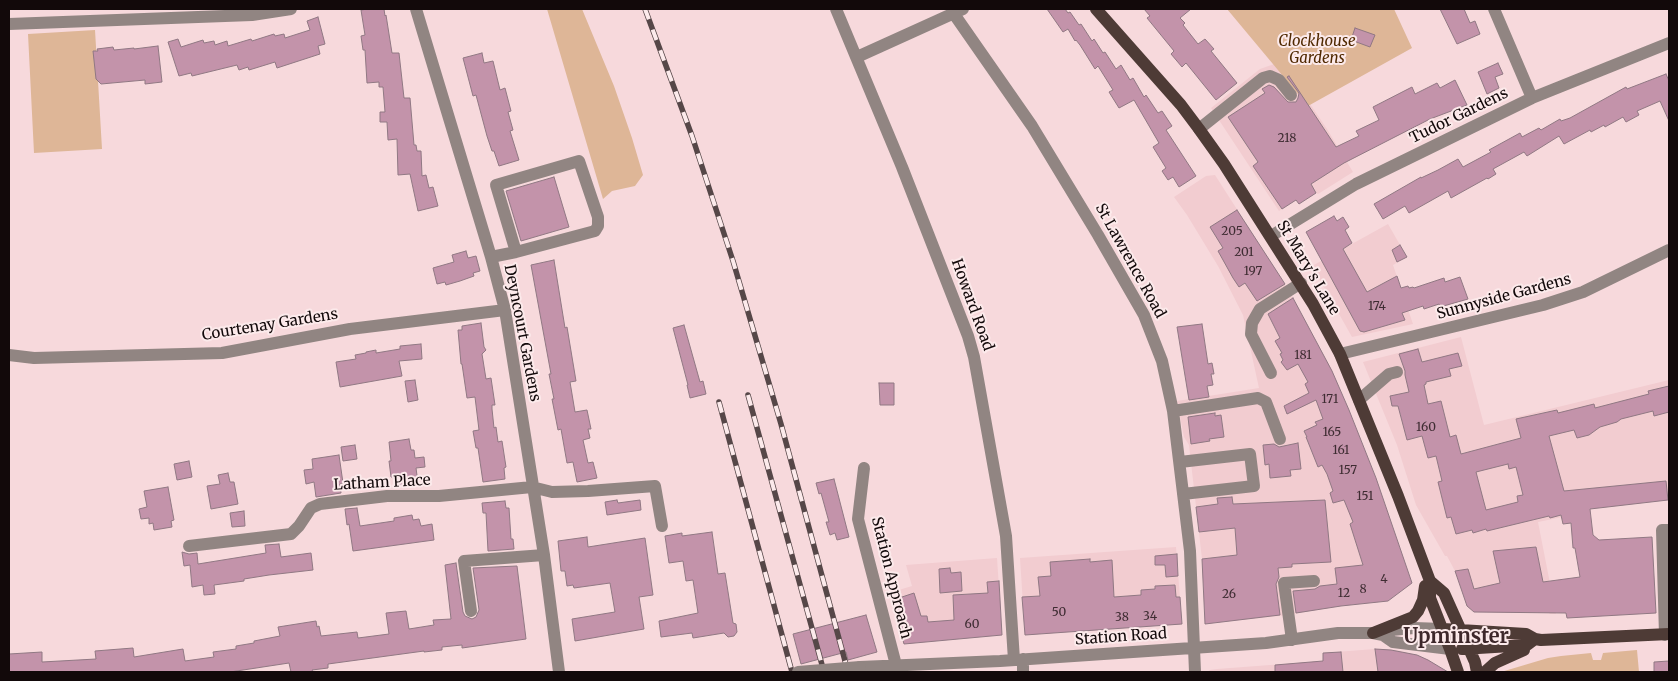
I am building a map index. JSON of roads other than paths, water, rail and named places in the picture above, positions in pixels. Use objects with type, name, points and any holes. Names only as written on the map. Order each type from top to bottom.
[{"type":"main road","name":"St Mary's Lane","points":[[1096,9],[1175,98],[1224,164],[1301,283],[1340,354],[1429,577],[1430,598],[1458,672]]},
{"type":"main road","name":"St Mary's Lane","points":[[1429,577],[1444,593],[1475,662],[1477,672]]},
{"type":"main road","points":[[1378,634],[1413,617],[1423,600],[1429,577]]},
{"type":"main road","points":[[1443,629],[1526,634],[1538,639],[1667,635]]},
{"type":"main road","points":[[1450,649],[1527,645],[1538,639]]},
{"type":"main road","points":[[1485,672],[1495,662],[1531,648],[1538,639]]},
{"type":"street","points":[[9,24],[252,15],[291,9]]},
{"type":"street","name":"Deyncourt Gardens","points":[[416,9],[491,257],[505,310],[544,555],[560,672]]},
{"type":"street","name":"Howard Road","points":[[836,9],[902,167],[968,336],[974,357],[1006,536],[1020,664]]},
{"type":"street","points":[[1494,9],[1532,98]]},
{"type":"street","points":[[857,57],[958,11]]},
{"type":"street","name":"St Lawrence Road","points":[[958,11],[1032,126],[1098,235],[1144,315],[1162,361],[1174,411],[1190,551],[1196,672]]},
{"type":"street","name":"Tudor Gardens","points":[[1271,236],[1356,184],[1532,98],[1669,43]]},
{"type":"street","points":[[1199,129],[1263,78],[1270,76],[1279,80],[1291,95]]},
{"type":"street","points":[[491,257],[516,252],[595,231],[598,226],[598,217],[580,161],[496,185],[516,252]]},
{"type":"street","name":"Sunnyside Gardens","points":[[1340,354],[1543,305],[1583,292],[1669,250]]},
{"type":"street","points":[[1271,373],[1251,334],[1252,323],[1260,309],[1301,283]]},
{"type":"street","name":"Courtenay Gardens","points":[[9,355],[34,358],[222,352],[350,329],[505,310]]},
{"type":"street","points":[[1359,400],[1389,374],[1397,372]]},
{"type":"street","points":[[1174,411],[1258,398],[1266,402],[1280,438]]},
{"type":"street","points":[[1180,462],[1250,454],[1254,486],[1183,494]]},
{"type":"street","name":"Station Approach","points":[[864,468],[858,519],[896,665]]},
{"type":"street","name":"Latham Place","points":[[189,546],[291,534],[311,508],[320,504],[387,496],[439,496],[532,487],[552,492],[655,486],[662,526]]},
{"type":"street","points":[[1667,635],[1662,530],[1669,530]]},
{"type":"street","points":[[470,611],[464,561],[544,555]]},
{"type":"street","points":[[1292,640],[1284,583],[1314,581]]},
{"type":"street","name":"Station Road","points":[[798,672],[896,665],[1020,664],[1266,643],[1338,633],[1378,634],[1391,630],[1414,628],[1443,629]]},
{"type":"street","name":"Station Road","points":[[1378,634],[1393,642],[1450,649]]},
{"type":"railway","points":[[645,9],[692,136],[733,261],[781,424],[848,672]]},
{"type":"railway","points":[[748,395],[824,672]]},
{"type":"railway","points":[[719,402],[792,672]]},
{"type":"district","name":"Upminster","points":[[1456,637]]},
{"type":"park label","name":"Clockhouse Gardens","points":[[1317,50]]}]
